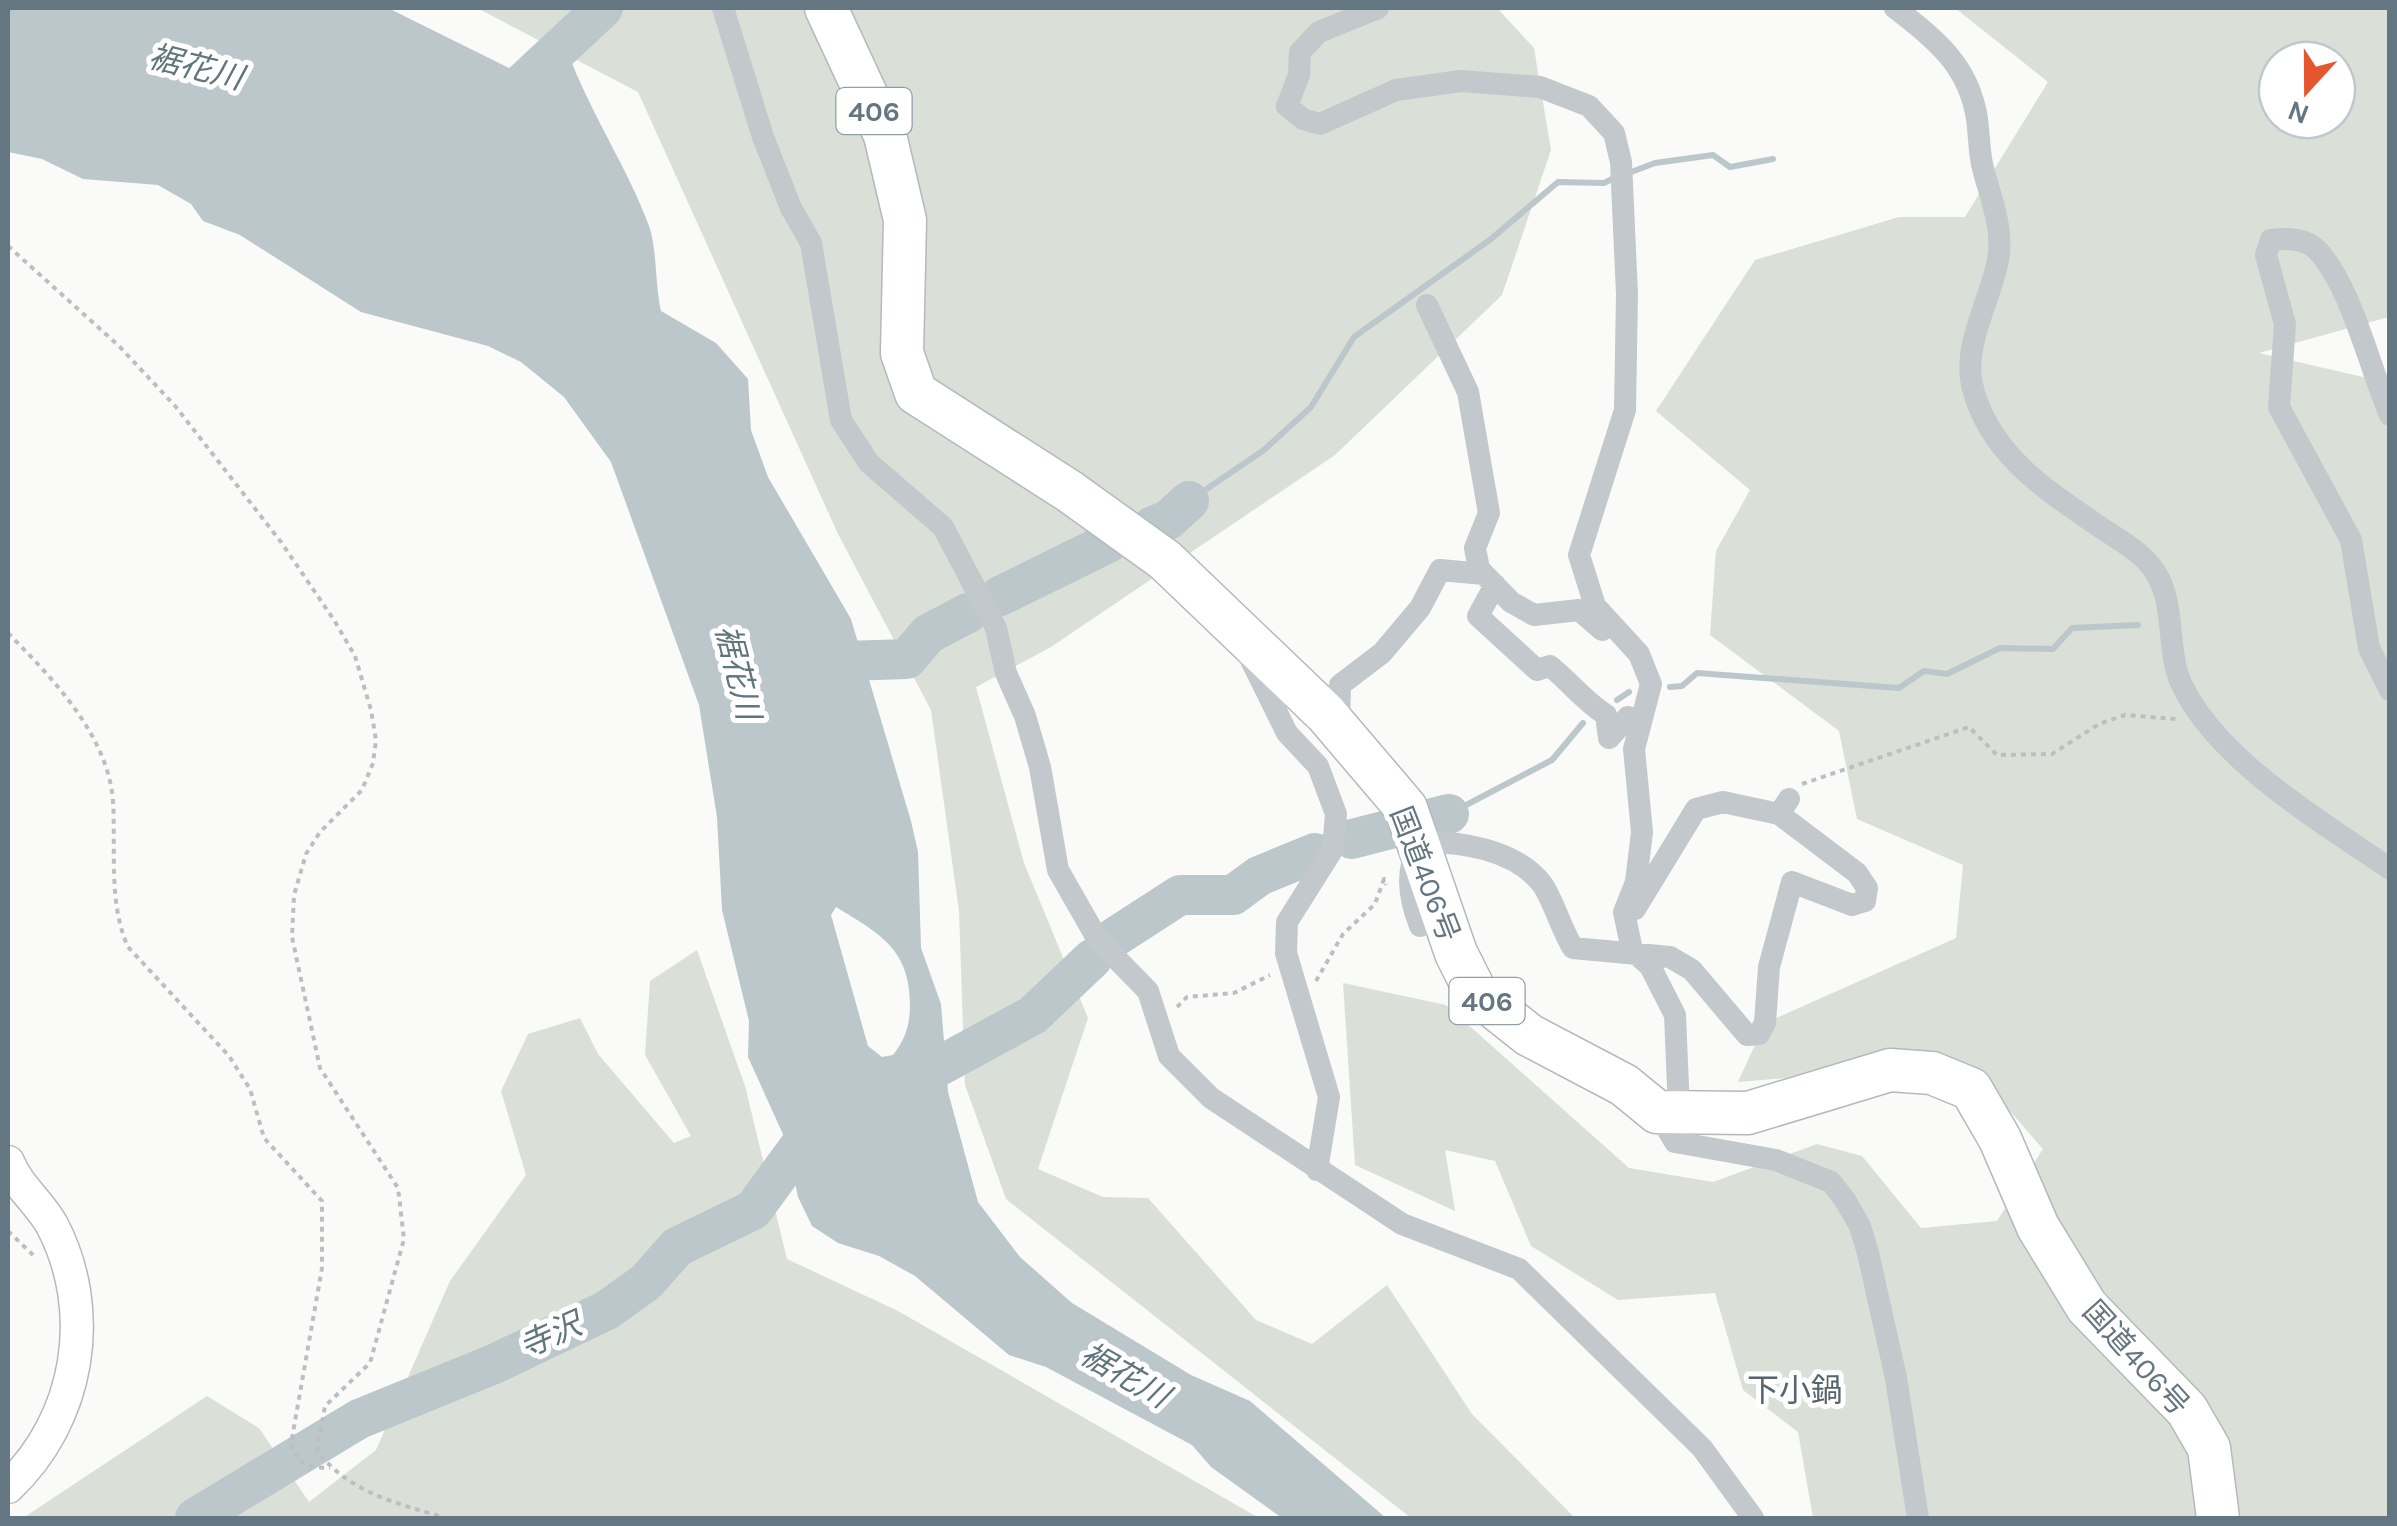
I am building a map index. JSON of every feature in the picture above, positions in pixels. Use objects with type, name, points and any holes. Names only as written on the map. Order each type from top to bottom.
[{"type":"highway","name":"国道406号","points":[[826,8],[885,135],[905,220],[902,353],[916,393],[1166,560],[1236,624],[1339,729],[1406,808],[1456,953],[1476,993],[1529,1035],[1668,1111],[1748,1112],[1890,1070],[1932,1073],[1970,1089],[2000,1139],[2038,1226],[2086,1307],[2187,1410],[2209,1448],[2218,1518]]},
{"type":"street","points":[[723,8],[764,137],[792,208],[811,243],[841,420],[868,463],[942,528],[996,628],[1006,672],[1040,767],[1058,870],[1098,940],[1148,991],[1169,1056],[1211,1098],[1402,1224],[1519,1269],[1702,1448],[1752,1518]]},
{"type":"street","points":[[1378,8],[1319,32],[1300,52],[1299,75],[1286,106],[1302,119],[1320,124],[1396,90],[1461,81],[1540,87],[1590,106],[1614,133],[1621,162],[1627,294],[1624,410],[1579,555],[1595,606],[1639,654],[1650,684],[1634,749],[1642,832],[1636,882],[1624,912],[1626,924],[1632,950],[1650,966],[1675,1015],[1668,1111],[1675,1142],[1776,1160],[1831,1182],[1860,1226],[1896,1378],[1918,1518]]},
{"type":"street","points":[[1894,8],[1944,46],[1967,78],[1977,115],[1981,161],[2000,238],[1971,381],[1990,435],[2035,483],[2138,553],[2158,576],[2172,625],[2179,680],[2196,711],[2251,768],[2390,869]]},
{"type":"street","points":[[2390,414],[2356,318],[2314,247],[2290,238],[2271,240],[2266,255],[2285,324],[2279,408],[2351,540],[2369,648],[2390,690]]},
{"type":"street","points":[[1426,305],[1468,392],[1490,513],[1476,548],[1489,580],[1511,602],[1534,615],[1579,610],[1606,633],[1624,637]]},
{"type":"street","points":[[1339,729],[1340,685],[1382,653],[1420,608],[1440,570],[1489,580]]},
{"type":"street","points":[[1489,580],[1478,616],[1538,670],[1550,666],[1571,683],[1581,699],[1606,715],[1608,738],[1628,717],[1639,728]]},
{"type":"street","points":[[1236,624],[1258,682],[1286,732],[1318,766],[1336,814],[1333,850],[1287,922],[1286,953],[1330,1097],[1317,1170]]},
{"type":"street","points":[[1420,926],[1411,902],[1408,867],[1419,842],[1456,842],[1508,858],[1542,884],[1572,948],[1632,950],[1670,957],[1692,970],[1747,1036],[1759,1034],[1764,1022],[1769,967],[1792,882],[1852,905],[1864,901],[1867,888],[1856,873],[1784,807],[1723,802],[1696,809],[1626,924]]},
{"type":"street","points":[[8,1162],[16,1183],[49,1220],[72,1267],[80,1328],[65,1391],[40,1448],[8,1487]]},
{"type":"path","points":[[8,246],[119,346],[176,407],[246,497],[356,656],[376,740],[362,790],[320,832],[306,854],[294,896],[292,937],[320,1068],[398,1188],[404,1239],[370,1362],[324,1406],[317,1451],[330,1468],[370,1496],[446,1518]]},
{"type":"path","points":[[8,633],[72,708],[105,764],[113,801],[118,926],[128,947],[229,1056],[250,1089],[264,1138],[322,1200],[322,1268],[291,1444],[296,1460],[305,1467],[330,1468]]},
{"type":"path","points":[[1784,807],[1802,784],[1969,728],[1997,754],[2052,754],[2099,724],[2125,715],[2189,720],[2186,694]]},
{"type":"shaded area","points":[[477,8],[1497,8],[1534,48],[1551,150],[1502,295],[1335,455],[1051,647],[976,687],[1024,863],[1088,1018],[1038,1169],[1103,1197],[1148,1198],[1256,1320],[1312,1344],[1387,1285],[1472,1414],[1575,1518],[1411,1518],[1006,1199],[965,1085],[959,911],[931,710],[838,534],[638,92]]},
{"type":"shaded area","points":[[1955,8],[2389,8],[2389,317],[2259,353],[2389,383],[2389,1518],[1813,1518],[1798,1432],[1743,1390],[1715,1293],[1618,1300],[1531,1246],[1495,1161],[1445,1150],[1455,1211],[1355,1165],[1343,983],[1446,1005],[1629,1168],[1713,1182],[1817,1144],[1862,1156],[1921,1228],[1997,1221],[2043,1149],[1968,1063],[1738,1082],[1765,1023],[1956,938],[1963,865],[1857,819],[1839,731],[1710,635],[1716,551],[1750,490],[1656,411],[1755,260],[1899,217],[1965,217],[2048,82]]},
{"type":"shaded area","points":[[697,950],[745,1086],[787,1259],[898,1311],[1259,1518],[23,1518],[207,1396],[259,1428],[309,1502],[376,1450],[450,1281],[526,1175],[501,1091],[528,1034],[580,1018],[598,1054],[674,1143],[691,1136],[645,1055],[650,981]]},
{"type":"water","name":"裾花川","points":[[8,8],[388,8],[509,68],[572,63],[649,226],[661,311],[716,343],[748,379],[751,430],[768,477],[851,619],[918,852],[921,948],[941,1004],[948,1092],[978,1202],[1020,1257],[1072,1303],[1191,1375],[1250,1401],[1386,1518],[1282,1518],[1211,1467],[1192,1445],[1046,1367],[1009,1355],[915,1276],[879,1256],[838,1243],[812,1226],[798,1197],[786,1141],[748,1057],[749,1021],[722,910],[717,817],[699,705],[611,462],[564,397],[521,362],[488,346],[361,312],[240,235],[203,221],[191,204],[158,185],[83,179],[42,159],[8,152]],"holes":[[[836,907],[890,945],[905,970],[909,1019],[904,1038],[893,1055],[882,1057],[868,1046],[831,915]]]},
{"type":"waterway","points":[[501,103],[603,8]]},
{"type":"waterway","points":[[1626,174],[1655,163],[1713,155],[1730,167],[1773,159]]},
{"type":"waterway","points":[[1189,501],[1264,450],[1311,407],[1354,337],[1491,239],[1558,182],[1604,183],[1614,178]]},
{"type":"waterway","points":[[1153,526],[1168,520],[1189,501]]},
{"type":"waterway","points":[[1000,596],[1108,543]]},
{"type":"waterway","points":[[818,678],[832,680],[846,661],[907,659],[928,634],[968,613]]},
{"type":"waterway","points":[[1670,687],[1682,686],[1697,673],[1899,688],[1924,671],[1947,674],[2000,648],[2053,649],[2072,628],[2138,625]]},
{"type":"waterway","points":[[1617,700],[1629,692]]},
{"type":"waterway","points":[[1449,814],[1552,760],[1583,723]]},
{"type":"waterway","points":[[1433,818],[1449,814]]},
{"type":"waterway","points":[[1352,839],[1391,829]]},
{"type":"waterway","points":[[1115,937],[1180,895],[1233,895],[1259,876],[1315,853]]},
{"type":"waterway","points":[[901,1087],[1033,1015],[1092,959]]},
{"type":"waterway","name":"寺沢","points":[[195,1518],[359,1419],[494,1364],[607,1310],[646,1282],[677,1247],[753,1210],[821,1117]]},
{"type":"district","name":"下小鍋","points":[[1795,1390]]}]
